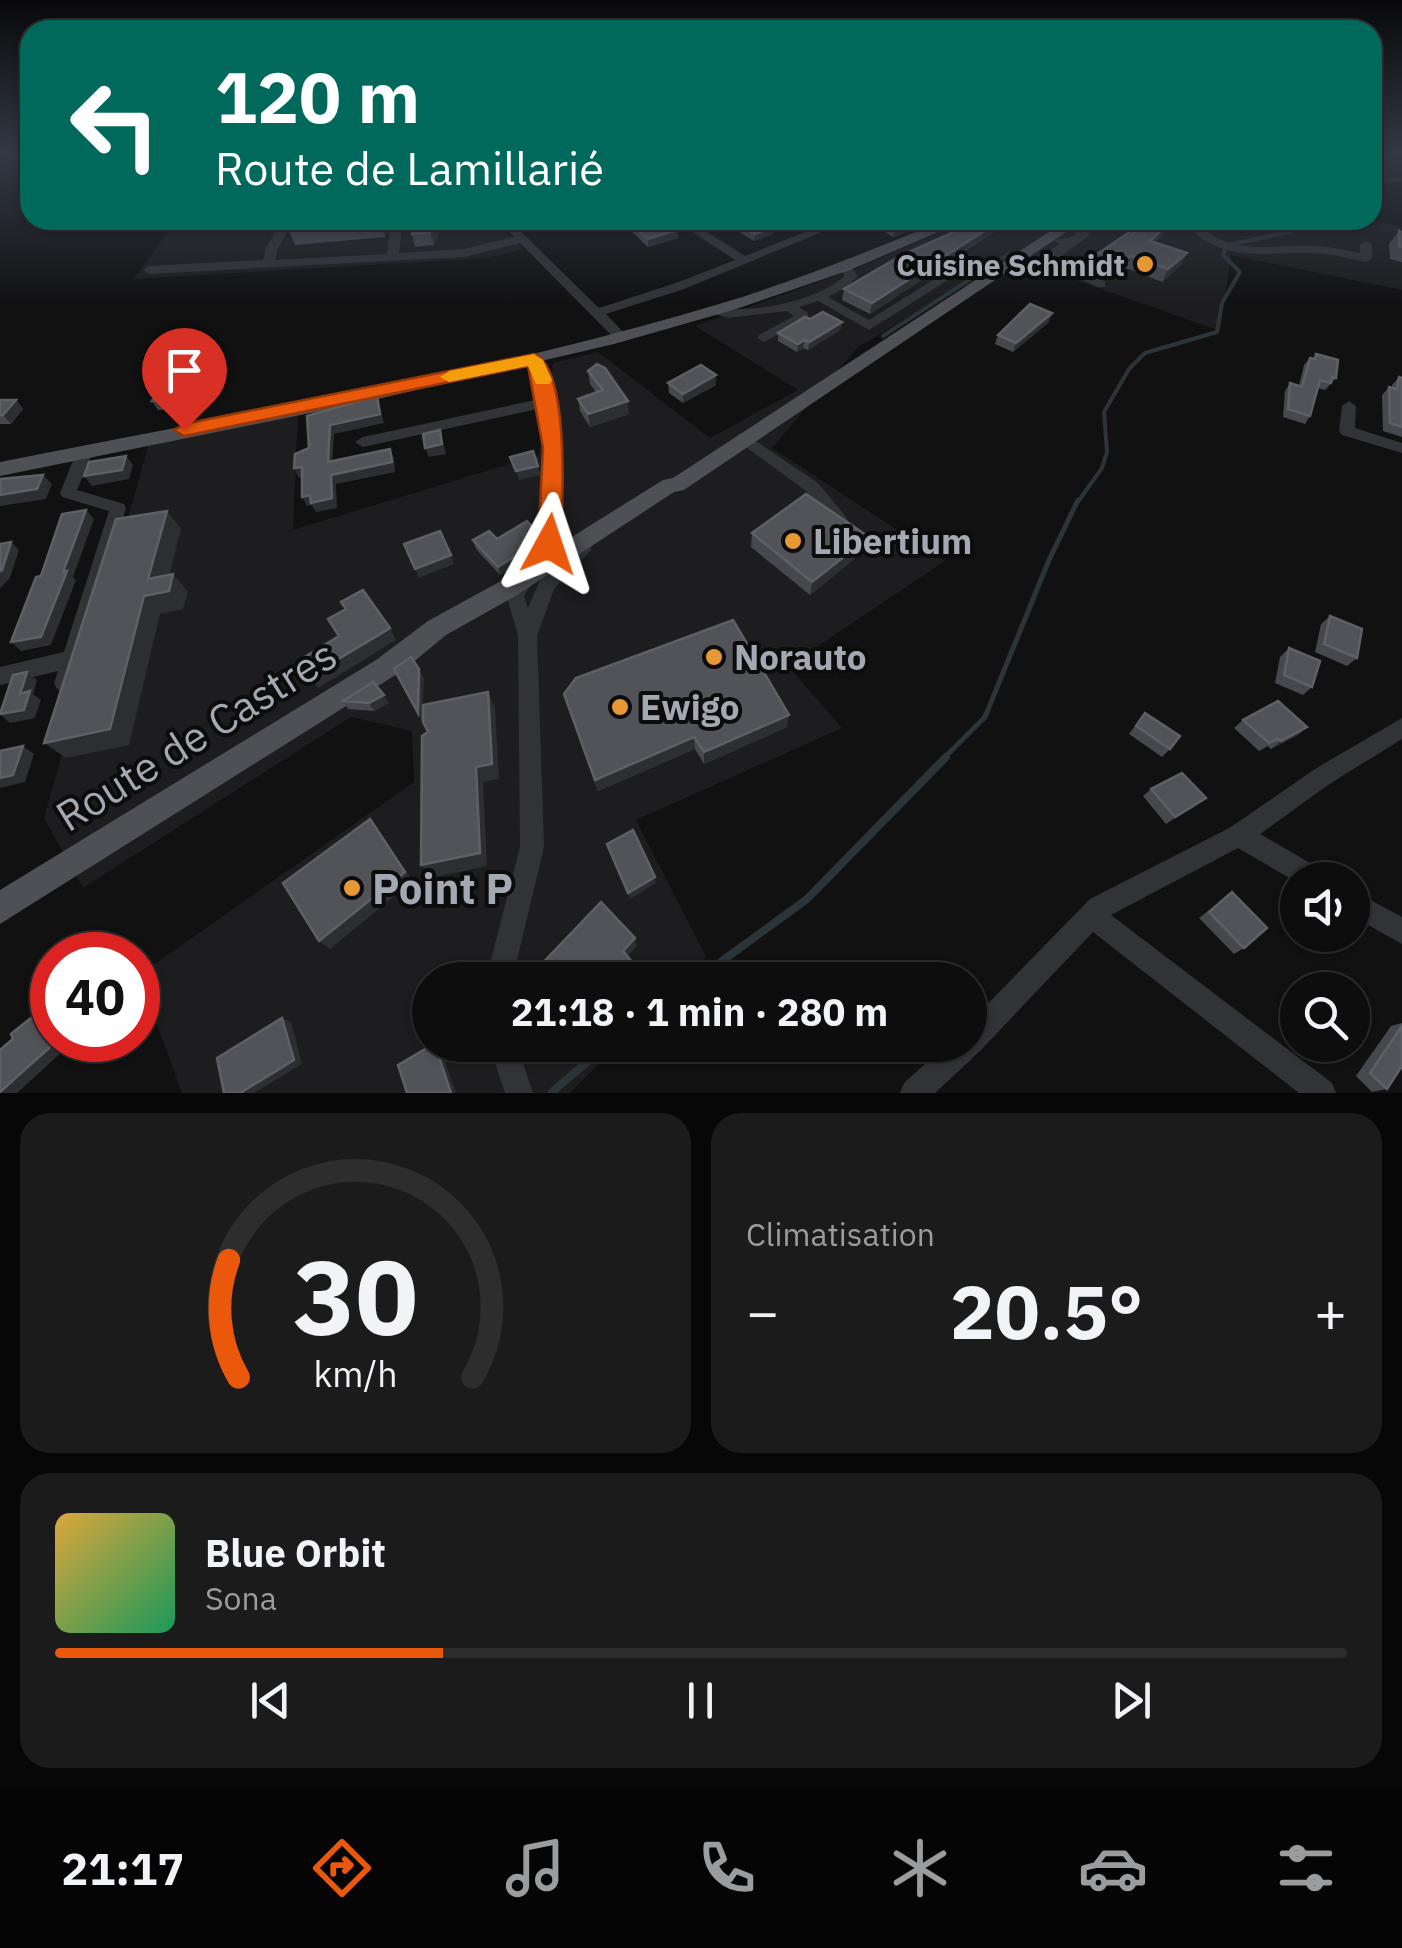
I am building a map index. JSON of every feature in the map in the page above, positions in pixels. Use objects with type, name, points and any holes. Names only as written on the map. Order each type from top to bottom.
[{"type":"main road","points":[[0,469],[534,360],[622,338],[846,269],[936,230]]},
{"type":"main road","name":"Route de Castres","points":[[1020,258],[1066,230]]},
{"type":"main road","name":"Route de Castres","points":[[0,908],[440,635],[444,627],[624,514],[677,485],[1066,230]]},
{"type":"street","points":[[270,262],[272,248],[282,230]]},
{"type":"street","points":[[394,253],[397,230]]},
{"type":"street","points":[[513,230],[622,338]]},
{"type":"street","points":[[696,230],[744,260]]},
{"type":"street","points":[[596,313],[666,292],[820,230]]},
{"type":"street","points":[[1069,230],[1049,257],[1051,262],[1101,284]]},
{"type":"street","points":[[1197,230],[1206,240],[1265,254],[1312,249],[1366,258],[1366,244]]},
{"type":"street","points":[[148,270],[394,253],[464,253],[522,239]]},
{"type":"street","points":[[713,312],[731,316],[788,306],[842,286],[852,276],[846,269]]},
{"type":"street","points":[[818,296],[869,326],[942,280]]},
{"type":"street","points":[[764,338],[803,316],[788,306]]},
{"type":"street","points":[[534,360],[546,402],[555,471],[549,544]]},
{"type":"street","points":[[363,442],[546,402]]},
{"type":"street","points":[[1349,406],[1347,432],[1402,448]]},
{"type":"street","points":[[744,438],[812,487],[840,522]]},
{"type":"street","points":[[60,698],[118,508],[68,493],[86,451]]},
{"type":"street","points":[[528,636],[546,585],[624,514]]},
{"type":"street","points":[[504,962],[532,848],[528,636],[515,595],[528,576]]},
{"type":"street","points":[[0,676],[71,660]]},
{"type":"street","points":[[987,1024],[1092,916],[1239,836],[1323,776],[1402,728]]},
{"type":"street","points":[[1239,836],[1284,862]]},
{"type":"street","points":[[1370,912],[1402,931]]},
{"type":"street","points":[[1092,916],[1322,1093]]},
{"type":"street","points":[[509,1062],[519,1093]]},
{"type":"street","points":[[914,1093],[947,1062]]},
{"type":"shaded area","points":[[1382,223],[1402,227],[1402,290],[1231,255],[1220,331],[1008,256],[857,348],[772,448],[945,561],[788,666],[842,728],[636,820],[706,957],[701,962],[412,962],[412,1062],[601,1062],[570,1093],[182,1093],[160,1033],[160,960],[414,782],[412,731],[351,717],[83,888],[44,818],[149,443],[298,414],[293,530],[539,455],[553,363],[598,352],[710,438],[798,390],[695,326],[858,268],[944,230],[1382,230]]},
{"type":"shaded area","points":[[169,230],[503,230],[523,249],[488,258],[134,279]]},
{"type":"building","points":[[637,230],[677,230],[648,239]]},
{"type":"building","points":[[958,230],[985,230],[872,303],[844,289],[900,256]]},
{"type":"building","points":[[1137,230],[1162,230],[1150,241],[1187,253],[1168,269],[1131,256],[1113,267],[1093,257]]},
{"type":"building","points":[[1030,304],[1052,313],[1016,343],[998,335]]},
{"type":"building","points":[[823,312],[842,322],[809,342],[798,344],[778,333],[805,317],[810,319]]},
{"type":"building","points":[[1316,354],[1338,360],[1336,378],[1332,377],[1331,383],[1320,380],[1310,416],[1288,409],[1290,383],[1302,387],[1310,358],[1315,359]]},
{"type":"building","points":[[597,364],[605,368],[628,401],[588,414],[578,399],[603,390],[588,371]]},
{"type":"building","points":[[701,365],[716,375],[683,394],[668,383]]},
{"type":"building","points":[[1399,377],[1402,427],[1390,423],[1389,387],[1397,389]]},
{"type":"building","points":[[179,386],[171,399],[152,401],[160,387]]},
{"type":"building","points":[[377,396],[380,414],[330,425],[328,462],[390,449],[392,462],[331,475],[332,498],[311,503],[310,495],[302,497],[302,467],[294,468],[295,454],[309,448],[307,416]]},
{"type":"building","points":[[0,400],[16,400],[0,415]]},
{"type":"building","points":[[440,430],[442,444],[425,448],[423,434]]},
{"type":"building","points":[[533,451],[538,466],[516,471],[510,457]]},
{"type":"building","points":[[126,456],[122,470],[84,476],[89,462]]},
{"type":"building","points":[[43,475],[37,489],[0,495],[0,479]]},
{"type":"building","points":[[806,494],[869,537],[812,582],[752,533]]},
{"type":"building","points":[[86,510],[41,637],[11,642],[36,577],[41,576],[62,514]]},
{"type":"building","points":[[167,511],[148,579],[173,574],[169,591],[144,596],[110,729],[44,743],[116,519]]},
{"type":"building","points":[[527,521],[535,530],[534,544],[498,567],[473,540],[489,531],[497,539]]},
{"type":"building","points":[[440,531],[451,555],[415,569],[404,544]]},
{"type":"building","points":[[11,542],[2,570],[0,571],[0,544]]},
{"type":"building","points":[[363,590],[390,628],[310,676],[300,660],[339,636],[328,619],[346,609],[341,602]]},
{"type":"building","points":[[1330,616],[1362,629],[1357,658],[1324,644]]},
{"type":"building","points":[[733,620],[789,715],[704,752],[694,737],[595,780],[564,694],[576,678]]},
{"type":"building","points":[[1289,648],[1320,661],[1312,687],[1284,675]]},
{"type":"building","points":[[411,657],[419,669],[418,713],[394,669]]},
{"type":"building","points":[[27,672],[20,694],[30,691],[24,710],[0,714],[13,675]]},
{"type":"building","points":[[373,682],[384,695],[369,703],[343,701]]},
{"type":"building","points":[[488,692],[492,764],[476,767],[480,853],[421,865],[422,736],[428,732],[423,722],[423,705]]},
{"type":"building","points":[[1278,701],[1307,727],[1269,743],[1243,720]]},
{"type":"building","points":[[1145,713],[1180,736],[1170,749],[1136,726]]},
{"type":"building","points":[[23,746],[13,775],[0,778],[0,751]]},
{"type":"building","points":[[1182,773],[1206,798],[1175,817],[1151,789]]},
{"type":"building","name":"Point P","points":[[370,819],[405,872],[319,941],[283,883]]},
{"type":"building","points":[[633,830],[655,877],[628,893],[607,844]]},
{"type":"building","points":[[1232,892],[1267,928],[1244,948],[1209,912]]},
{"type":"building","points":[[601,902],[635,938],[623,951],[632,962],[544,962]]},
{"type":"building","points":[[282,1018],[294,1060],[240,1093],[224,1093],[217,1058]]},
{"type":"building","points":[[30,1019],[30,1062],[33,1062],[0,1092],[0,1050],[13,1039],[11,1034]]},
{"type":"building","points":[[1402,1026],[1402,1066],[1387,1089],[1370,1073]]},
{"type":"building","points":[[412,1057],[412,1062],[441,1062],[451,1093],[407,1093],[398,1065]]},
{"type":"waterway","points":[[1228,245],[1297,230]]},
{"type":"waterway","points":[[1077,503],[1102,468],[1107,452],[1104,412],[1129,369],[1145,353],[1217,332],[1222,303],[1240,272],[1223,255],[1225,250]]},
{"type":"waterway","points":[[883,336],[1009,254]]},
{"type":"waterway","points":[[943,759],[985,717],[1049,560],[1078,500]]},
{"type":"waterway","points":[[721,962],[807,899],[946,757]]},
{"type":"waterway","points":[[552,1092],[587,1062]]},
{"type":"slow traffic","points":[[449,377],[534,360],[542,380]]},
{"type":"place","name":"Cuisine Schmidt","points":[[1145,264]]},
{"type":"place","name":"Libertium","points":[[793,541]]},
{"type":"place","name":"Norauto","points":[[714,657]]},
{"type":"place","name":"Ewigo","points":[[620,707]]},
{"type":"place","name":"Point P","points":[[352,888]]},
{"type":"route","points":[[184,430],[534,360],[543,382],[554,448],[549,544]]}]
